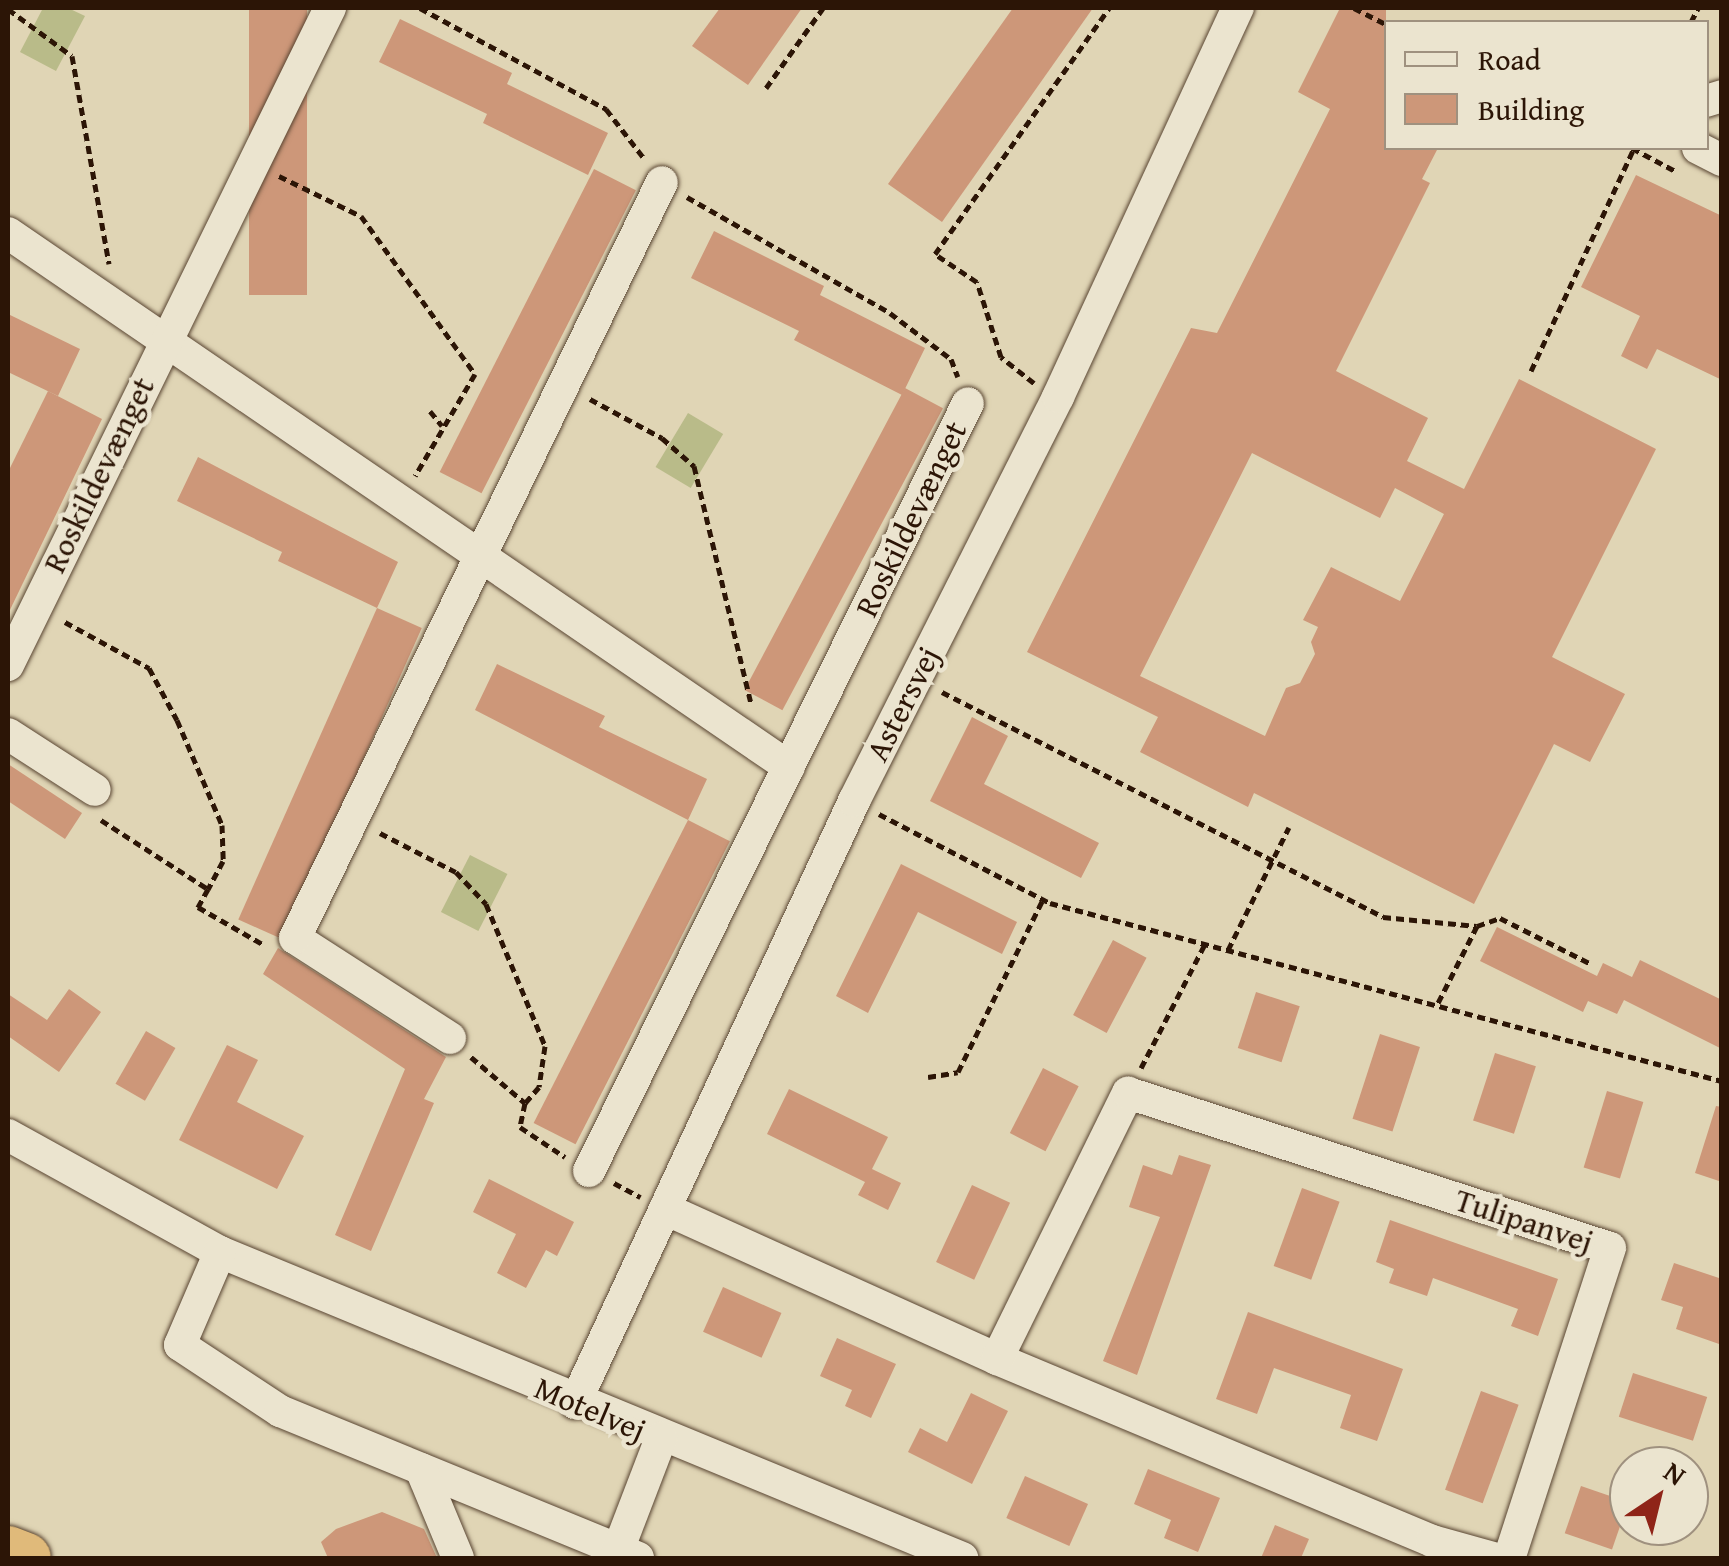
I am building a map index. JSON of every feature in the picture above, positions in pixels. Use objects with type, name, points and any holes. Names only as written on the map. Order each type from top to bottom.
[{"type":"highway","points":[[8,1551],[26,1558]]},
{"type":"street","name":"Roskildevænget","points":[[8,665],[164,339],[330,8]]},
{"type":"street","name":"Astersvej","points":[[575,1403],[854,802],[1058,397],[1238,8]]},
{"type":"street","points":[[450,1038],[295,938],[662,182]]},
{"type":"street","name":"Roskildevænget","points":[[8,233],[480,562],[776,758]]},
{"type":"street","name":"Roskildevænget","points":[[590,1171],[776,758],[968,403]]},
{"type":"street","points":[[8,734],[94,790]]},
{"type":"street","points":[[997,1359],[1128,1093]]},
{"type":"street","name":"Tulipanvej","points":[[1128,1093],[1610,1248],[1509,1558]]},
{"type":"street","name":"Motelvej","points":[[8,1136],[220,1252],[575,1403],[962,1558]]},
{"type":"street","points":[[665,1210],[997,1359],[1432,1541],[1493,1558]]},
{"type":"street","points":[[220,1252],[180,1345],[280,1411],[624,1556],[661,1438]]},
{"type":"street","points":[[421,1469],[458,1558]]},
{"type":"path","name":"Roskildevænget","points":[[420,8],[606,109],[662,182],[890,312],[951,359],[968,403]]},
{"type":"path","points":[[766,88],[823,8]]},
{"type":"path","points":[[1058,397],[1001,357],[977,282],[935,254],[1109,8]]},
{"type":"path","points":[[1354,8],[1384,23]]},
{"type":"path","points":[[8,9],[72,56],[117,308]]},
{"type":"path","points":[[1531,371],[1633,150]]},
{"type":"path","points":[[254,163],[360,216],[474,374],[399,504]]},
{"type":"path","points":[[565,385],[662,438],[694,466],[776,758]]},
{"type":"path","points":[[430,410],[444,426]]},
{"type":"path","points":[[36,607],[149,668],[222,825],[223,861],[198,907],[268,947],[295,938]]},
{"type":"path","points":[[916,679],[1383,917],[1476,926],[1500,918],[1589,963]]},
{"type":"path","points":[[94,790],[96,818],[208,889]]},
{"type":"path","points":[[854,802],[1043,899],[1722,1081]]},
{"type":"path","points":[[355,821],[456,872],[486,904],[546,1046],[538,1086],[524,1103],[520,1127],[590,1171],[665,1210]]},
{"type":"path","points":[[1228,950],[1289,826]]},
{"type":"path","points":[[928,1077],[958,1072],[1043,899]]},
{"type":"path","points":[[1437,1005],[1476,926]]},
{"type":"path","points":[[1128,1093],[1205,944]]},
{"type":"path","points":[[450,1038],[524,1103]]},
{"type":"green space","points":[[43,8],[68,8],[85,16],[56,71],[20,52]]},
{"type":"green space","points":[[688,413],[723,434],[691,488],[656,467]]},
{"type":"green space","points":[[470,855],[507,874],[478,931],[441,912]]},
{"type":"building","points":[[249,8],[307,8],[307,295],[249,295]]},
{"type":"building","points":[[720,8],[802,8],[748,85],[692,46]]},
{"type":"building","points":[[1013,8],[1093,8],[942,222],[888,184]]},
{"type":"building","points":[[1340,8],[1386,8],[1384,150],[1437,150],[1422,179],[1430,183],[1336,371],[1428,418],[1407,461],[1464,489],[1519,379],[1656,449],[1552,657],[1625,694],[1590,762],[1554,744],[1474,904],[1254,793],[1248,807],[1140,752],[1158,717],[1027,652],[1191,328],[1217,333],[1330,109],[1298,92]],"holes":[[[1252,453],[1380,518],[1395,488],[1444,514],[1400,601],[1331,567],[1303,620],[1318,627],[1311,642],[1315,654],[1300,683],[1286,688],[1265,736],[1140,676]]]},
{"type":"building","points":[[400,19],[512,73],[507,84],[608,133],[588,175],[483,123],[487,114],[379,62]]},
{"type":"building","points":[[594,169],[636,190],[482,493],[440,472]]},
{"type":"building","points":[[1636,175],[1722,216],[1722,380],[1657,349],[1647,369],[1621,356],[1640,316],[1581,287]]},
{"type":"building","points":[[714,231],[824,286],[820,295],[925,348],[902,395],[794,340],[799,331],[691,278]]},
{"type":"building","points":[[8,314],[80,349],[58,396],[8,372]]},
{"type":"building","points":[[905,388],[943,408],[782,710],[744,690]]},
{"type":"building","points":[[48,391],[102,419],[8,614],[8,472]]},
{"type":"building","points":[[198,457],[398,562],[377,608],[278,561],[282,552],[177,501]]},
{"type":"building","points":[[377,608],[422,628],[283,939],[238,920]]},
{"type":"building","points":[[497,664],[605,716],[599,727],[707,779],[688,820],[475,710]]},
{"type":"building","points":[[972,717],[1008,736],[984,784],[1099,843],[1081,878],[930,801]]},
{"type":"building","points":[[8,764],[82,813],[65,839],[8,801]]},
{"type":"building","points":[[688,820],[730,841],[576,1144],[534,1123]]},
{"type":"building","points":[[901,864],[1017,922],[1002,954],[918,912],[868,1013],[836,996]]},
{"type":"building","points":[[1497,927],[1597,976],[1603,963],[1632,977],[1640,960],[1722,1000],[1722,1049],[1624,1000],[1617,1014],[1588,1001],[1583,1012],[1480,961]]},
{"type":"building","points":[[1113,940],[1147,958],[1107,1033],[1073,1015]]},
{"type":"building","points":[[278,948],[446,1057],[424,1099],[434,1103],[371,1251],[335,1235],[405,1069],[263,974]]},
{"type":"building","points":[[69,989],[101,1012],[59,1072],[8,1036],[8,994],[47,1020]]},
{"type":"building","points":[[1256,992],[1300,1006],[1282,1062],[1238,1048]]},
{"type":"building","points":[[146,1031],[175,1048],[145,1101],[116,1084]]},
{"type":"building","points":[[1380,1034],[1420,1047],[1392,1132],[1352,1119]]},
{"type":"building","points":[[227,1045],[258,1060],[237,1102],[304,1136],[277,1189],[179,1140]]},
{"type":"building","points":[[1495,1053],[1536,1066],[1514,1134],[1473,1121]]},
{"type":"building","points":[[1043,1068],[1079,1086],[1045,1151],[1010,1133]]},
{"type":"building","points":[[789,1089],[888,1137],[872,1169],[901,1183],[888,1210],[858,1195],[865,1182],[767,1134]]},
{"type":"building","points":[[1607,1091],[1643,1102],[1620,1179],[1584,1168]]},
{"type":"building","points":[[1716,1106],[1722,1107],[1722,1182],[1695,1173]]},
{"type":"building","points":[[1179,1155],[1211,1165],[1137,1375],[1103,1361],[1160,1217],[1129,1207],[1143,1165],[1172,1175]]},
{"type":"building","points":[[489,1179],[574,1222],[557,1256],[546,1250],[526,1288],[497,1273],[516,1234],[473,1212]]},
{"type":"building","points":[[972,1185],[1010,1203],[974,1280],[936,1262]]},
{"type":"building","points":[[1302,1188],[1340,1202],[1311,1280],[1274,1266]]},
{"type":"building","points":[[1390,1220],[1558,1279],[1538,1336],[1511,1326],[1518,1309],[1433,1278],[1427,1296],[1389,1283],[1394,1269],[1376,1262]]},
{"type":"building","points":[[1674,1263],[1722,1279],[1722,1345],[1676,1329],[1683,1307],[1661,1300]]},
{"type":"building","points":[[723,1287],[781,1313],[762,1358],[703,1332]]},
{"type":"building","points":[[1248,1312],[1403,1369],[1377,1441],[1340,1428],[1351,1395],[1274,1368],[1257,1414],[1216,1399]]},
{"type":"building","points":[[837,1338],[896,1364],[871,1418],[845,1406],[852,1390],[820,1376]]},
{"type":"building","points":[[1633,1373],[1707,1397],[1693,1441],[1619,1417]]},
{"type":"building","points":[[1481,1391],[1519,1405],[1483,1503],[1445,1490]]},
{"type":"building","points":[[971,1393],[1008,1411],[972,1484],[908,1452],[920,1428],[947,1442]]},
{"type":"building","points":[[1148,1469],[1220,1498],[1198,1552],[1164,1538],[1171,1520],[1134,1504]]},
{"type":"building","points":[[1025,1476],[1088,1504],[1069,1546],[1006,1518]]},
{"type":"building","points":[[1581,1486],[1609,1496],[1612,1550],[1565,1533]]},
{"type":"building","points":[[382,1512],[424,1529],[437,1558],[328,1558],[321,1542],[336,1529]]},
{"type":"building","points":[[1275,1525],[1309,1539],[1301,1558],[1261,1558]]}]
